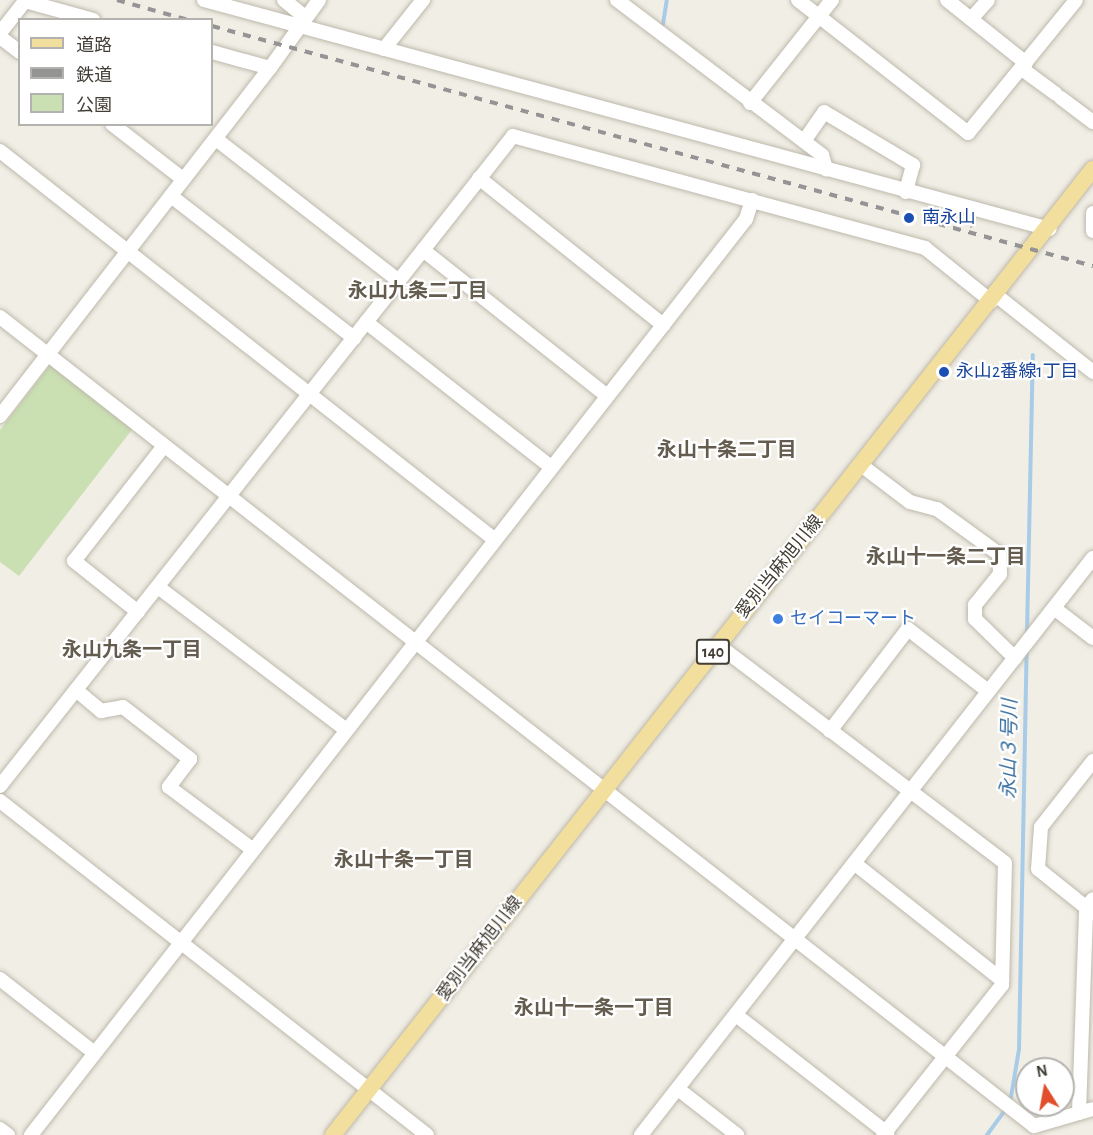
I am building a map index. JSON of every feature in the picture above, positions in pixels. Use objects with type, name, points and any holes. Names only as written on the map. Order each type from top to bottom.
[{"type":"main road","name":"愛別当麻旭川線","points":[[333,1135],[718,645],[1050,229],[1093,169]]},
{"type":"street","points":[[204,0],[301,21],[384,49],[906,192],[1050,229]]},
{"type":"street","points":[[284,0],[301,21]]},
{"type":"street","points":[[0,416],[216,139],[270,68],[301,21],[319,0]]},
{"type":"street","points":[[384,49],[423,0]]},
{"type":"street","points":[[617,0],[750,103],[822,155],[826,169]]},
{"type":"street","points":[[798,0],[968,133],[1076,0]]},
{"type":"street","points":[[750,103],[832,0]]},
{"type":"street","points":[[947,0],[1058,96],[1093,122]]},
{"type":"street","points":[[971,19],[988,0]]},
{"type":"street","points":[[18,50],[0,35],[25,1],[86,18]]},
{"type":"street","points":[[213,52],[270,68]]},
{"type":"street","points":[[804,141],[824,112],[913,165],[906,192]]},
{"type":"street","points":[[115,126],[183,179]]},
{"type":"street","points":[[0,786],[513,136],[924,248],[1093,372]]},
{"type":"street","points":[[216,139],[399,280]]},
{"type":"street","points":[[2,156],[127,251],[494,539]]},
{"type":"street","points":[[479,178],[663,325]]},
{"type":"street","points":[[171,196],[354,338]]},
{"type":"street","points":[[31,1135],[345,729],[746,219],[752,200]]},
{"type":"street","points":[[1093,213],[1093,231]]},
{"type":"street","points":[[423,250],[607,396]]},
{"type":"street","points":[[0,317],[1034,1126],[1093,1108]]},
{"type":"street","points":[[366,322],[551,467]]},
{"type":"street","points":[[138,612],[74,561],[164,446]]},
{"type":"street","points":[[861,465],[910,502],[937,509],[999,554],[1000,574],[975,605],[975,620],[1016,656]]},
{"type":"street","points":[[641,1135],[1093,558]]},
{"type":"street","points":[[158,586],[345,729]]},
{"type":"street","points":[[1054,608],[1093,638]]},
{"type":"street","points":[[830,730],[908,629],[988,691]]},
{"type":"street","points":[[718,645],[1005,863],[1002,980],[946,1058],[885,1134],[736,1015]]},
{"type":"street","points":[[76,690],[101,711],[123,707],[190,759],[169,787],[252,849]]},
{"type":"street","points":[[1079,1113],[1091,906],[1038,869],[1041,827],[1093,761]]},
{"type":"street","points":[[0,801],[426,1135]]},
{"type":"street","points":[[854,863],[1002,980]]},
{"type":"street","points":[[0,979],[93,1052]]},
{"type":"street","points":[[678,1089],[737,1135]]},
{"type":"street","points":[[0,1129],[8,1135]]},
{"type":"green space","points":[[50,365],[134,427],[19,576],[0,562],[0,430]]},
{"type":"waterway","points":[[663,24],[667,0]]},
{"type":"waterway","name":"永山３号川","points":[[1027,633],[1033,355]]},
{"type":"waterway","name":"永山３号川","points":[[1010,1103],[1019,1049],[1027,650]]},
{"type":"waterway","name":"永山３号川","points":[[987,1135],[1006,1109]]},
{"type":"railway","points":[[117,0],[181,18]]},
{"type":"railway","points":[[213,26],[1093,266]]},
{"type":"place","name":"南永山","points":[[909,218]]},
{"type":"place","name":"永山2番線1丁目","points":[[944,372]]},
{"type":"place","name":"セイコーマート","points":[[778,619]]},
{"type":"district","name":"永山九条二丁目","points":[[418,291]]},
{"type":"district","name":"永山十条二丁目","points":[[727,450]]},
{"type":"district","name":"永山十一条二丁目","points":[[946,557]]},
{"type":"district","name":"永山九条一丁目","points":[[132,650]]},
{"type":"district","name":"永山十条一丁目","points":[[404,860]]},
{"type":"district","name":"永山十一条一丁目","points":[[594,1008]]}]
